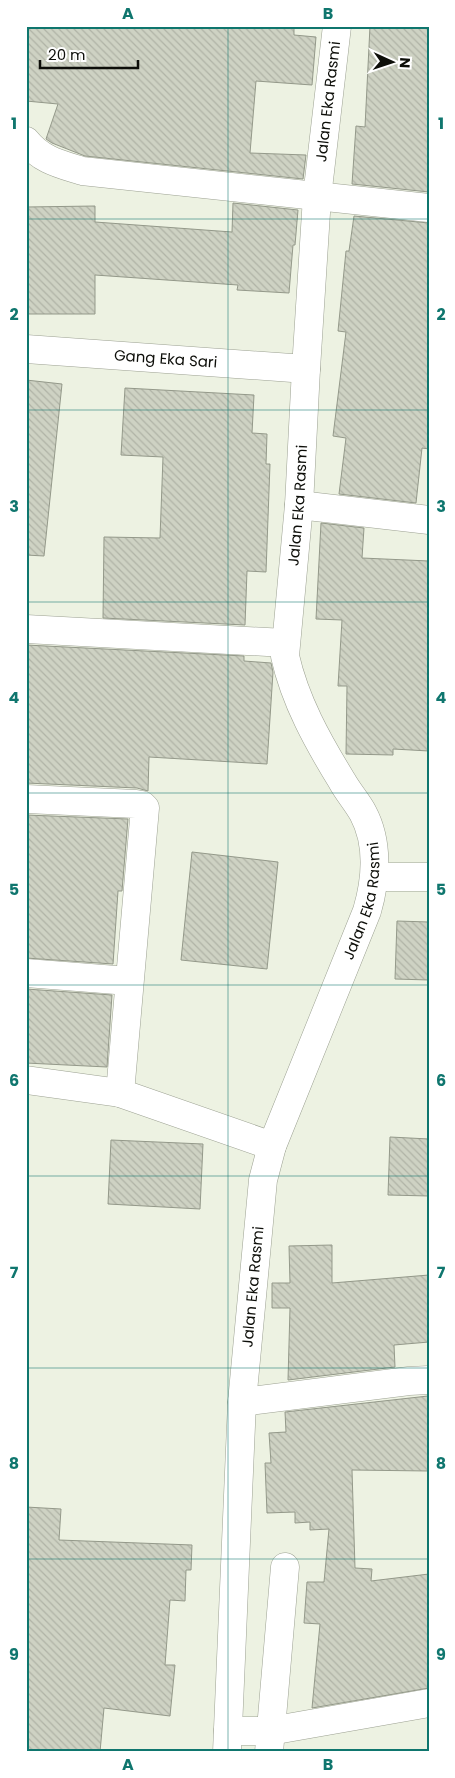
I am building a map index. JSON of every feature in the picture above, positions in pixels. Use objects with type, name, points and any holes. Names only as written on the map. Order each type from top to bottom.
[{"type":"street","name":"Jalan Eka Rasmi","points":[[227,1741],[242,1402],[263,1180],[272,1146],[367,911],[375,877],[372,840],[364,814],[342,782],[302,709],[289,675],[285,656],[299,505],[317,197],[337,26]]},
{"type":"street","points":[[26,142],[46,159],[82,171],[429,208]]},
{"type":"street","name":"Gang Eka Sari","points":[[26,349],[306,369]]},
{"type":"street","points":[[299,505],[429,520]]},
{"type":"street","points":[[26,628],[285,643]]},
{"type":"street","points":[[26,799],[136,804],[142,805],[145,808],[120,1093]]},
{"type":"street","points":[[375,877],[429,877]]},
{"type":"street","points":[[26,973],[129,981]]},
{"type":"street","points":[[26,1080],[120,1093],[272,1146]]},
{"type":"street","points":[[242,1402],[429,1380]]},
{"type":"street","points":[[270,1741],[285,1567]]},
{"type":"street","points":[[227,1741],[270,1741],[429,1703]]},
{"type":"building","points":[[26,26],[294,26],[294,35],[316,37],[312,85],[256,81],[250,153],[306,155],[303,179],[85,156],[52,143],[46,139],[58,104],[26,101]]},
{"type":"building","points":[[370,26],[429,26],[429,192],[352,184],[356,126],[365,127]]},
{"type":"building","points":[[233,203],[298,210],[289,293],[237,290],[238,285],[95,275],[95,314],[26,314],[26,207],[95,206],[95,222],[232,232]]},
{"type":"building","points":[[354,216],[429,223],[429,449],[422,448],[416,503],[339,494],[346,438],[333,436],[346,332],[338,331],[346,251],[349,251]]},
{"type":"building","points":[[26,380],[62,384],[44,556],[26,555]]},
{"type":"building","points":[[125,388],[254,395],[252,433],[267,434],[266,464],[270,464],[266,572],[247,571],[245,625],[103,618],[104,537],[160,538],[163,457],[121,455]]},
{"type":"building","points":[[321,523],[364,528],[362,558],[429,561],[429,751],[393,749],[393,755],[346,754],[347,686],[338,686],[342,620],[316,619]]},
{"type":"building","points":[[26,645],[244,656],[244,661],[271,663],[273,672],[267,764],[149,757],[148,791],[137,788],[26,783]]},
{"type":"building","points":[[26,815],[128,819],[122,891],[118,891],[113,964],[26,958]]},
{"type":"building","points":[[192,852],[278,862],[267,969],[181,960]]},
{"type":"building","points":[[397,921],[429,922],[429,980],[395,979]]},
{"type":"building","points":[[26,989],[112,995],[107,1067],[26,1063]]},
{"type":"building","points":[[390,1137],[429,1139],[429,1196],[388,1195]]},
{"type":"building","points":[[111,1140],[203,1144],[200,1209],[108,1204]]},
{"type":"building","points":[[332,1245],[332,1283],[429,1275],[429,1342],[394,1345],[395,1367],[288,1380],[290,1308],[272,1308],[272,1283],[290,1283],[289,1246]]},
{"type":"building","points":[[428,1396],[428,1471],[352,1470],[355,1568],[372,1569],[371,1581],[429,1574],[429,1688],[312,1708],[320,1624],[304,1623],[307,1582],[324,1582],[329,1529],[310,1530],[310,1522],[295,1523],[295,1512],[267,1513],[265,1463],[271,1463],[269,1433],[286,1432],[285,1412]]},
{"type":"building","points":[[26,1507],[61,1509],[59,1540],[192,1545],[191,1570],[186,1570],[185,1601],[170,1600],[165,1665],[175,1665],[170,1716],[104,1708],[100,1752],[26,1752]]}]
